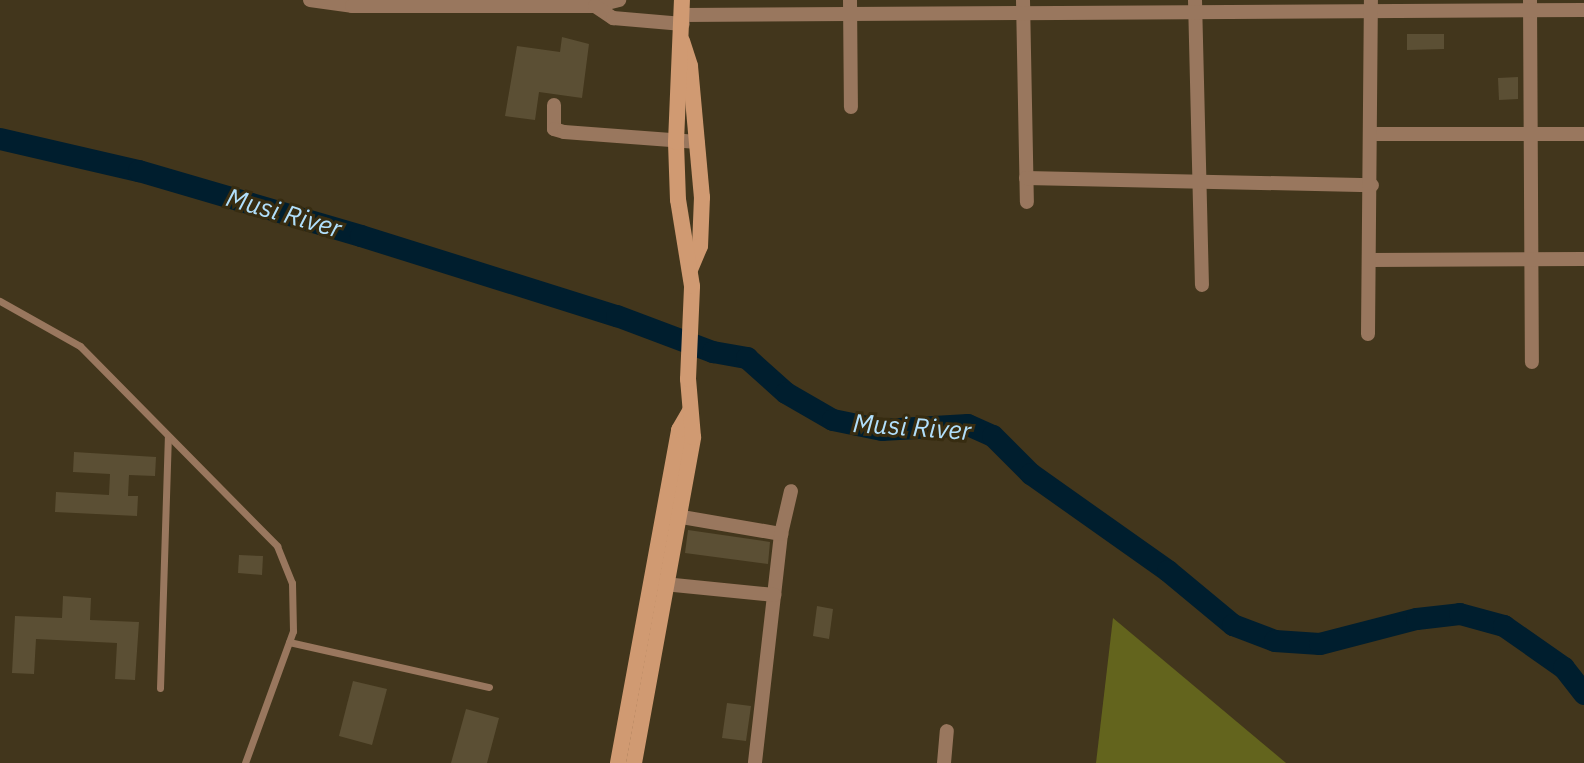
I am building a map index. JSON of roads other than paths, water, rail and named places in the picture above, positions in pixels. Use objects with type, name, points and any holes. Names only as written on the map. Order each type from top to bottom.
[{"type":"street","points":[[310,0],[352,3],[596,3],[619,0]]},
{"type":"street","points":[[596,3],[613,18],[682,20],[850,7],[1530,5],[1584,10]]},
{"type":"street","points":[[1530,5],[1532,362]]},
{"type":"street","points":[[1023,6],[1027,202]]},
{"type":"street","points":[[1195,6],[1202,285]]},
{"type":"street","points":[[1368,334],[1373,134],[1371,6]]},
{"type":"street","points":[[850,7],[851,107]]},
{"type":"street","points":[[682,20],[676,61],[676,142],[680,215],[691,277]]},
{"type":"street","points":[[646,653],[664,584],[693,437],[688,379],[691,277],[703,219],[698,142],[682,20]]},
{"type":"street","points":[[554,105],[554,129],[564,132],[698,142]]},
{"type":"street","points":[[1373,134],[1584,134]]},
{"type":"street","points":[[1026,178],[1372,185]]},
{"type":"street","points":[[1370,260],[1584,259]]},
{"type":"street","points":[[618,763],[637,701],[646,653],[679,430],[690,411]]},
{"type":"street","points":[[755,763],[781,534],[791,491]]},
{"type":"street","points":[[676,516],[781,534]]},
{"type":"street","points":[[664,584],[774,595]]},
{"type":"street","points":[[634,763],[637,701]]},
{"type":"street","points":[[944,763],[947,731]]},
{"type":"lane","points":[[0,301],[80,346],[277,546],[292,583],[289,642],[245,763]]},
{"type":"lane","points":[[160,688],[168,436]]},
{"type":"lane","points":[[289,642],[489,687]]},
{"type":"waterway","name":"Musi River","points":[[0,139],[139,171],[361,236],[617,316],[713,352],[747,358],[786,393],[833,420],[882,430],[968,425],[993,436],[1031,474],[1168,571],[1233,625],[1275,641],[1320,644],[1417,619],[1460,614],[1504,626],[1564,668],[1584,694]]}]
